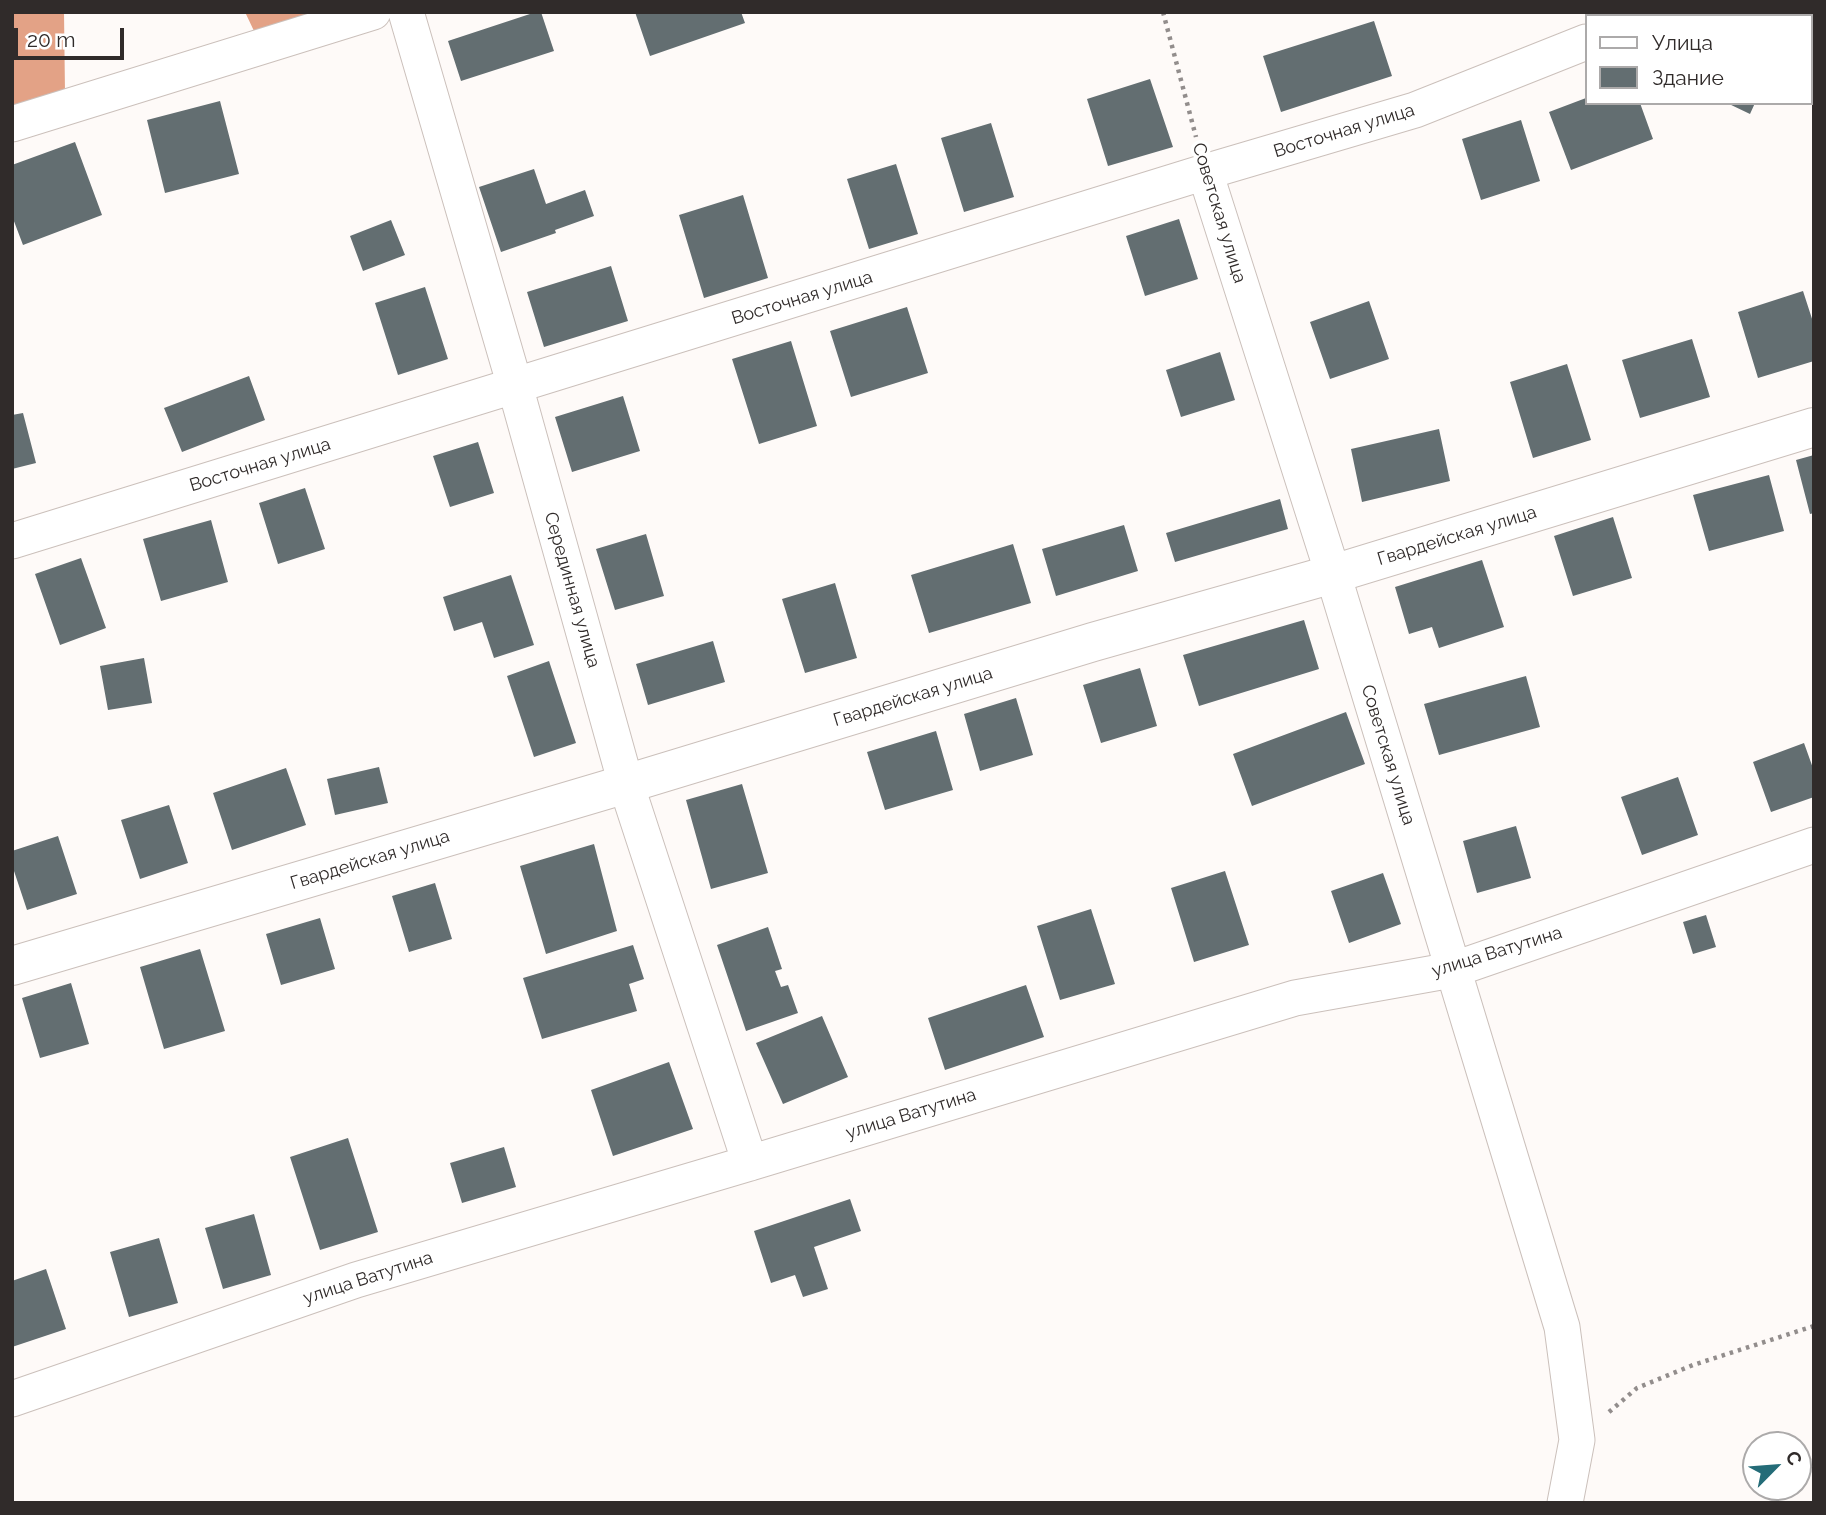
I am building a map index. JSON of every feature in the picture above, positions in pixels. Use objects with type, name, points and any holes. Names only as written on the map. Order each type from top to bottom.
[{"type":"street","points":[[12,124],[373,12]]},
{"type":"street","name":"Серединная улица","points":[[406,12],[516,386],[626,784],[750,1163]]},
{"type":"street","name":"Восточная улица","points":[[12,541],[1415,110],[1584,42]]},
{"type":"street","name":"Советская улица","points":[[1205,173],[1333,574],[1562,1327],[1577,1440],[1565,1503]]},
{"type":"street","name":"Гвардейская улица","points":[[12,966],[1093,642],[1333,574],[1814,427]]},
{"type":"street","name":"улица Ватутина","points":[[12,1399],[356,1280],[1295,998],[1452,970],[1814,845]]},
{"type":"path","name":"Советская улица","points":[[1163,12],[1205,173]]},
{"type":"path","points":[[1577,1440],[1637,1388],[1693,1366],[1814,1326]]},
{"type":"shaded area","points":[[12,12],[64,12],[65,93],[12,110]]},
{"type":"shaded area","points":[[245,12],[333,12],[254,31]]},
{"type":"building","points":[[541,12],[554,51],[461,81],[448,41]]},
{"type":"building","points":[[635,12],[741,12],[745,23],[650,56]]},
{"type":"building","points":[[1374,21],[1392,76],[1281,112],[1263,56]]},
{"type":"building","points":[[1150,79],[1173,147],[1108,166],[1087,99]]},
{"type":"building","points":[[1584,99],[1584,105],[1641,105],[1653,139],[1571,170],[1549,112]]},
{"type":"building","points":[[220,101],[239,174],[165,193],[147,120]]},
{"type":"building","points":[[1731,105],[1754,105],[1750,114]]},
{"type":"building","points":[[1521,120],[1540,181],[1481,200],[1462,139]]},
{"type":"building","points":[[991,123],[1014,197],[964,212],[941,138]]},
{"type":"building","points":[[75,142],[102,215],[23,245],[12,216],[12,165]]},
{"type":"building","points":[[896,164],[918,234],[869,249],[847,179]]},
{"type":"building","points":[[534,169],[546,204],[585,190],[594,216],[555,230],[556,233],[501,252],[479,187]]},
{"type":"building","points":[[743,195],[768,278],[704,298],[679,215]]},
{"type":"building","points":[[1179,219],[1198,279],[1145,296],[1126,236]]},
{"type":"building","points":[[391,220],[405,255],[363,271],[350,236]]},
{"type":"building","points":[[611,266],[628,321],[544,347],[527,292]]},
{"type":"building","points":[[425,287],[448,359],[398,375],[375,303]]},
{"type":"building","points":[[1803,291],[1814,325],[1814,361],[1758,378],[1738,312]]},
{"type":"building","points":[[1369,301],[1389,359],[1330,379],[1310,322]]},
{"type":"building","points":[[907,307],[928,373],[851,397],[830,331]]},
{"type":"building","points":[[1692,339],[1710,397],[1640,418],[1622,360]]},
{"type":"building","points":[[791,341],[817,426],[759,444],[732,359]]},
{"type":"building","points":[[1220,352],[1235,400],[1181,417],[1166,370]]},
{"type":"building","points":[[1567,364],[1591,440],[1533,458],[1510,382]]},
{"type":"building","points":[[249,376],[265,420],[182,452],[164,408]]},
{"type":"building","points":[[623,396],[640,451],[572,472],[555,417]]},
{"type":"building","points":[[23,413],[36,463],[12,469],[12,415]]},
{"type":"building","points":[[1439,429],[1450,481],[1362,502],[1351,449]]},
{"type":"building","points":[[478,442],[494,493],[450,507],[433,456]]},
{"type":"building","points":[[1814,455],[1814,513],[1810,514],[1796,460]]},
{"type":"building","points":[[1769,475],[1784,531],[1709,551],[1693,495]]},
{"type":"building","points":[[305,488],[325,549],[278,564],[259,503]]},
{"type":"building","points":[[1280,499],[1288,529],[1175,562],[1166,533]]},
{"type":"building","points":[[1613,517],[1632,578],[1573,596],[1554,536]]},
{"type":"building","points":[[211,520],[228,582],[161,601],[143,539]]},
{"type":"building","points":[[1124,525],[1138,571],[1056,596],[1042,549]]},
{"type":"building","points":[[646,534],[664,596],[615,610],[596,549]]},
{"type":"building","points":[[1013,544],[1031,603],[929,633],[911,575]]},
{"type":"building","points":[[81,558],[106,628],[60,645],[35,574]]},
{"type":"building","points":[[1482,560],[1504,627],[1439,648],[1432,627],[1409,634],[1395,587]]},
{"type":"building","points":[[511,575],[534,645],[494,658],[482,622],[454,631],[443,597]]},
{"type":"building","points":[[835,583],[857,658],[805,673],[782,599]]},
{"type":"building","points":[[1304,620],[1319,669],[1199,706],[1183,655]]},
{"type":"building","points":[[713,641],[725,682],[648,705],[636,664]]},
{"type":"building","points":[[144,658],[152,703],[108,710],[100,666]]},
{"type":"building","points":[[549,661],[576,743],[534,757],[507,676]]},
{"type":"building","points":[[1140,668],[1157,726],[1101,743],[1083,685]]},
{"type":"building","points":[[1526,676],[1540,727],[1439,755],[1424,704]]},
{"type":"building","points":[[1016,698],[1033,755],[980,771],[964,714]]},
{"type":"building","points":[[1346,712],[1365,764],[1252,806],[1233,754]]},
{"type":"building","points":[[936,731],[953,790],[885,810],[867,752]]},
{"type":"building","points":[[1804,743],[1814,771],[1814,797],[1771,812],[1753,762]]},
{"type":"building","points":[[379,767],[388,803],[335,815],[327,779]]},
{"type":"building","points":[[286,768],[306,825],[232,850],[213,793]]},
{"type":"building","points":[[1678,777],[1698,835],[1642,855],[1621,797]]},
{"type":"building","points":[[742,784],[768,873],[711,889],[686,800]]},
{"type":"building","points":[[169,805],[188,863],[140,879],[121,820]]},
{"type":"building","points":[[1516,826],[1531,878],[1477,893],[1463,841]]},
{"type":"building","points":[[58,836],[77,894],[27,910],[12,865],[12,851]]},
{"type":"building","points":[[594,844],[617,931],[546,954],[520,866]]},
{"type":"building","points":[[1225,871],[1249,945],[1194,962],[1171,888]]},
{"type":"building","points":[[1383,873],[1401,924],[1349,943],[1331,891]]},
{"type":"building","points":[[435,883],[452,939],[409,952],[392,896]]},
{"type":"building","points":[[1091,909],[1115,984],[1060,1000],[1037,926]]},
{"type":"building","points":[[1706,915],[1716,947],[1693,954],[1683,922]]},
{"type":"building","points":[[320,918],[335,969],[281,985],[266,934]]},
{"type":"building","points":[[768,927],[782,969],[775,971],[781,987],[788,985],[798,1013],[746,1031],[717,945]]},
{"type":"building","points":[[633,945],[644,979],[629,984],[637,1011],[542,1039],[523,978]]},
{"type":"building","points":[[200,949],[225,1031],[164,1049],[140,967]]},
{"type":"building","points":[[71,983],[89,1044],[40,1058],[22,998]]},
{"type":"building","points":[[1026,985],[1044,1037],[945,1070],[928,1018]]},
{"type":"building","points":[[822,1016],[848,1077],[783,1104],[756,1043]]},
{"type":"building","points":[[669,1062],[693,1129],[613,1156],[591,1090]]},
{"type":"building","points":[[348,1138],[378,1232],[320,1250],[290,1157]]},
{"type":"building","points":[[504,1147],[516,1187],[462,1203],[450,1163]]},
{"type":"building","points":[[850,1199],[861,1231],[814,1247],[828,1289],[803,1297],[795,1275],[771,1283],[754,1231]]},
{"type":"building","points":[[254,1214],[271,1275],[223,1289],[205,1228]]},
{"type":"building","points":[[159,1238],[178,1303],[129,1317],[110,1252]]},
{"type":"building","points":[[46,1269],[66,1329],[12,1347],[12,1281]]}]
